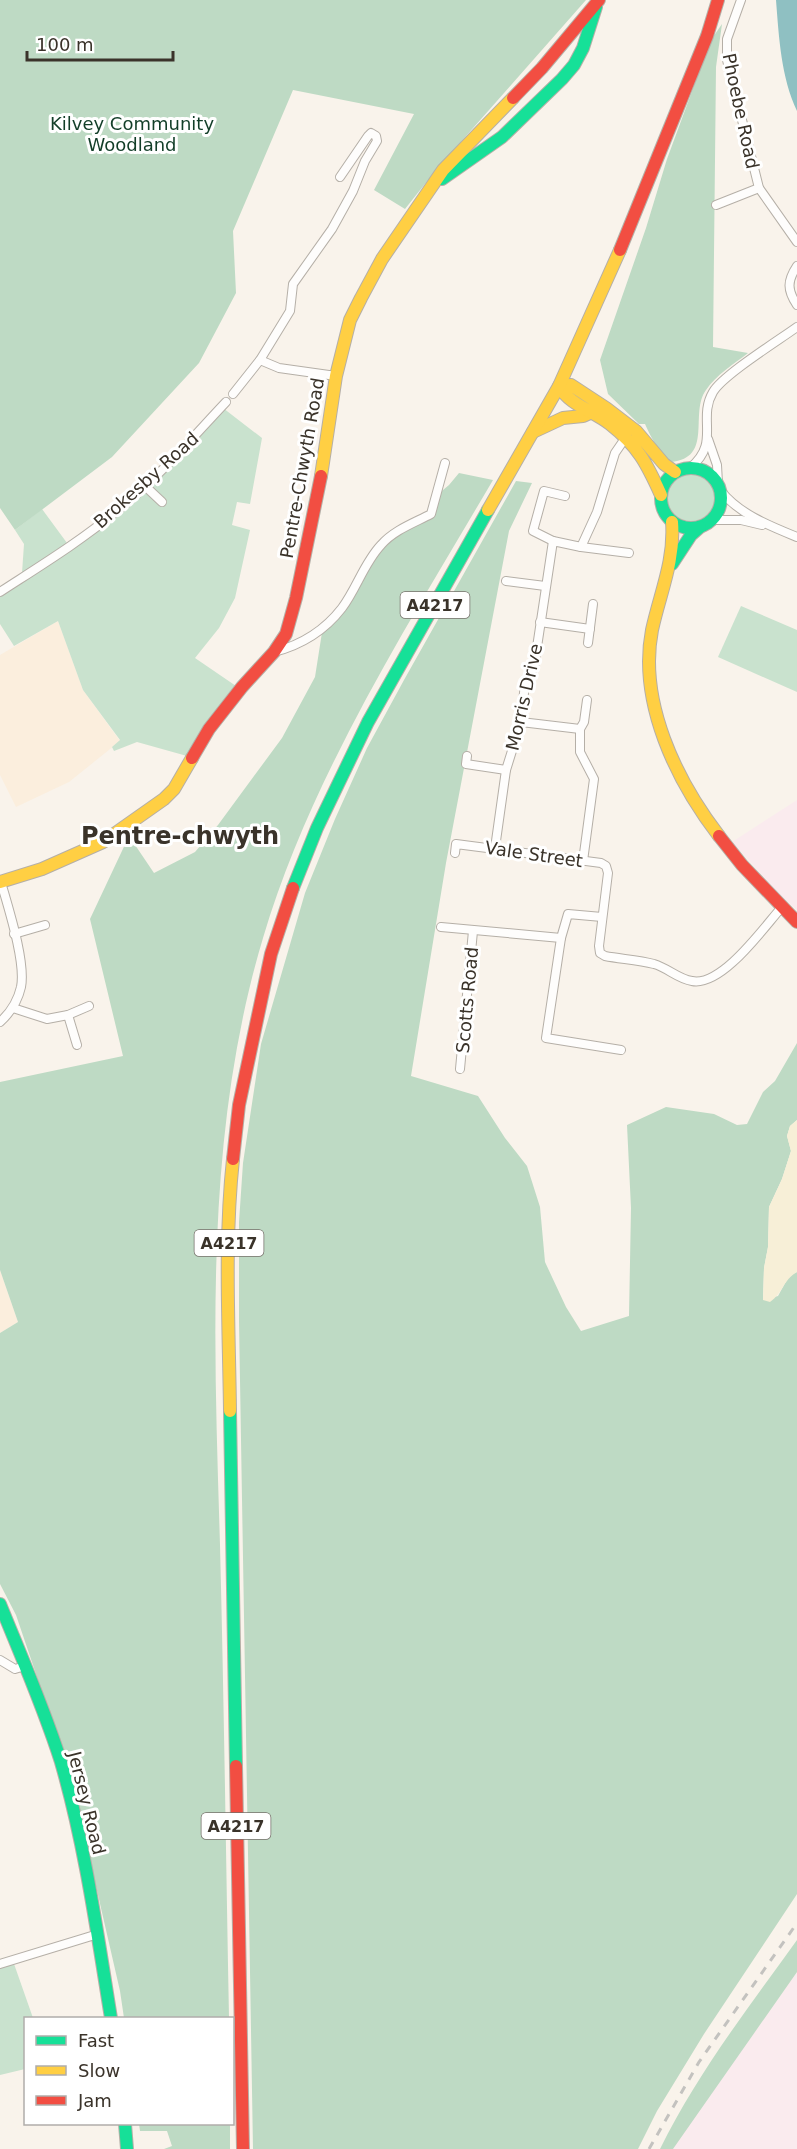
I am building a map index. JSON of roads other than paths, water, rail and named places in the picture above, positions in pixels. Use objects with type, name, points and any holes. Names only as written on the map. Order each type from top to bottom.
[{"type":"main road","name":"Pentre-Chwyth Road","points":[[432,188],[452,171],[485,151],[502,137],[562,79],[583,48],[599,0]]},
{"type":"main road","name":"Pentre-Chwyth Road","points":[[1,882],[42,869],[104,842],[170,794],[197,747],[226,706],[274,652],[286,634],[296,598],[325,457],[336,376],[350,320],[382,259],[443,170],[542,68],[599,0]]},
{"type":"main road","name":"A4217","points":[[243,2149],[228,1280],[230,1190],[239,1105],[253,1033],[271,954],[290,895],[317,828],[368,722],[559,386],[634,219],[707,36],[718,0]]},
{"type":"main road","points":[[675,472],[656,455],[636,431],[606,408],[571,385],[559,386],[564,396],[608,422],[626,437],[644,458],[661,495],[665,514],[672,522],[691,528],[700,527]]},
{"type":"main road","points":[[533,432],[563,418],[583,416],[592,412]]},
{"type":"main road","points":[[661,495],[668,478],[675,472],[690,468],[706,471],[719,487],[720,507],[711,520],[687,540],[671,565]]},
{"type":"main road","points":[[672,522],[674,534],[671,565],[653,624],[650,645],[649,663],[653,704],[664,738],[684,783],[727,847],[797,922]]},
{"type":"main road","name":"Jersey Road","points":[[0,1604],[25,1666],[67,1784],[98,1934],[111,2017]]},
{"type":"main road","points":[[125,2125],[127,2149]]},
{"type":"street","name":"Phoebe Road","points":[[741,0],[727,39],[727,60],[759,188],[797,242]]},
{"type":"street","points":[[233,394],[260,360],[290,311],[293,284],[332,229],[353,191],[365,160],[377,141],[376,136],[371,133],[368,136],[340,177]]},
{"type":"street","name":"Phoebe Road","points":[[716,205],[759,188]]},
{"type":"street","points":[[797,266],[789,279],[788,286],[797,305]]},
{"type":"street","points":[[690,468],[704,454],[708,439],[707,409],[716,388],[797,327]]},
{"type":"street","points":[[260,360],[279,368],[336,376]]},
{"type":"street","name":"Brokesby Road","points":[[0,592],[70,546],[118,510],[197,434],[226,402]]},
{"type":"street","points":[[581,547],[597,512],[615,453],[626,437]]},
{"type":"street","points":[[708,439],[717,465],[719,487],[732,504],[797,537]]},
{"type":"street","points":[[274,652],[291,648],[316,633],[342,608],[379,547],[391,535],[431,514],[445,463]]},
{"type":"street","points":[[145,486],[162,502]]},
{"type":"street","points":[[565,496],[544,491],[533,531],[553,541],[629,553]]},
{"type":"street","points":[[711,520],[741,520],[774,527]]},
{"type":"street","name":"Morris Drive","points":[[495,848],[506,770],[521,722],[525,683],[534,667],[553,541]]},
{"type":"street","points":[[506,581],[545,586]]},
{"type":"street","points":[[588,643],[593,604]]},
{"type":"street","name":"Morris Drive","points":[[540,622],[590,629]]},
{"type":"street","points":[[583,861],[594,779],[580,752],[580,729],[584,722],[587,700]]},
{"type":"street","points":[[521,722],[580,729]]},
{"type":"street","name":"Morris Drive","points":[[467,756],[466,764],[506,770]]},
{"type":"street","name":"Vale Street","points":[[454,853],[456,844],[601,863],[606,866],[608,873],[600,953],[605,956],[655,964],[685,979],[700,981],[723,971],[745,950],[782,907]]},
{"type":"street","points":[[0,1022],[12,1008],[21,986],[19,950],[1,882]]},
{"type":"street","points":[[602,917],[568,914],[561,938],[546,1038],[621,1050]]},
{"type":"street","points":[[14,934],[45,925]]},
{"type":"street","name":"Scotts Road","points":[[441,927],[561,938]]},
{"type":"street","name":"Scotts Road","points":[[460,1069],[473,931]]},
{"type":"street","points":[[12,1008],[47,1019],[90,1006]]},
{"type":"street","points":[[69,1014],[77,1045]]},
{"type":"street","points":[[0,1660],[15,1669],[25,1666]]},
{"type":"street","points":[[0,1964],[98,1934]]},
{"type":"water","points":[[776,0],[797,0],[797,111],[784,71]]},
{"type":"railway","points":[[649,2149],[699,2062],[797,1923]]},
{"type":"district","name":"Pentre-chwyth","points":[[180,836]]},
{"type":"park label","name":"Kilvey Community Woodland","points":[[132,133]]}]
